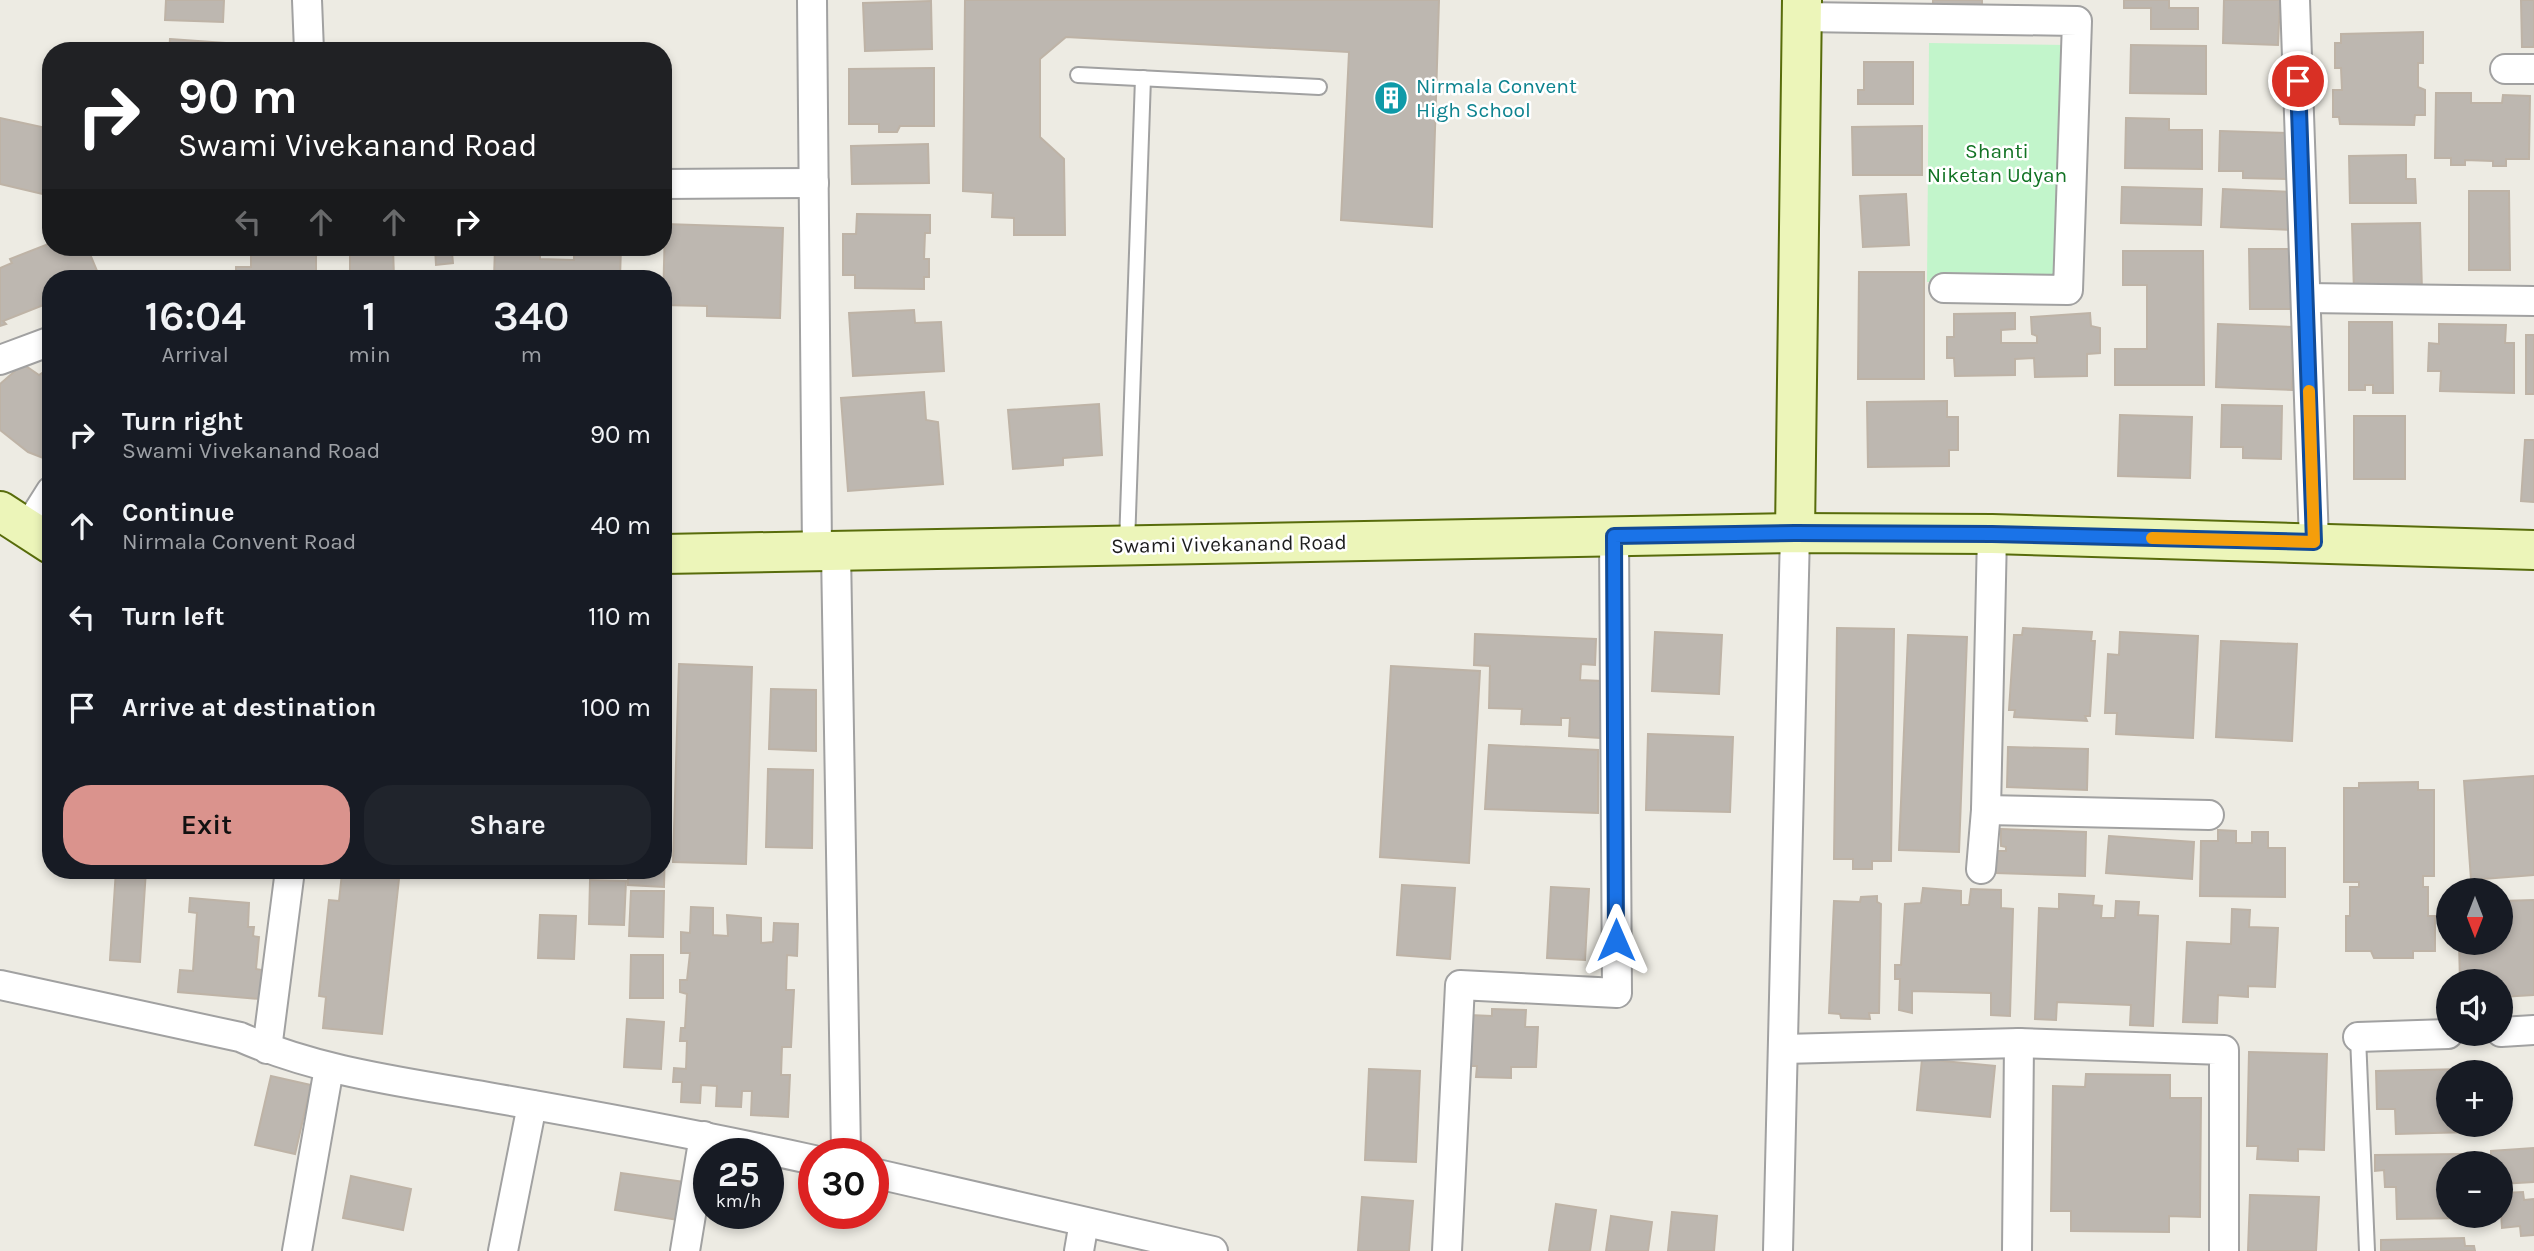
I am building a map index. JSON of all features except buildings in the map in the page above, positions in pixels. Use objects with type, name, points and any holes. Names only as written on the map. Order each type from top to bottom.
[{"type":"main road","points":[[1795,533],[1802,9]]},
{"type":"main road","name":"Swami Vivekanand Road","points":[[672,554],[1795,533],[1992,534],[2534,550]]},
{"type":"street","points":[[307,0],[309,42]]},
{"type":"street","points":[[812,0],[814,183],[846,1138]]},
{"type":"street","points":[[2295,0],[2314,542]]},
{"type":"street","points":[[1802,9],[2078,10],[2068,290],[1944,288]]},
{"type":"street","points":[[2505,69],[2534,69]]},
{"type":"street","points":[[672,184],[814,183]]},
{"type":"street","points":[[2306,298],[2534,301]]},
{"type":"street","points":[[0,360],[42,344]]},
{"type":"street","points":[[26,528],[42,504]]},
{"type":"street","points":[[1778,1251],[1795,533]]},
{"type":"street","points":[[1981,869],[1986,810],[1992,534]]},
{"type":"street","points":[[1447,1251],[1460,985],[1616,993],[1614,536]]},
{"type":"street","points":[[1986,810],[2209,815]]},
{"type":"street","points":[[267,1049],[289,879]]},
{"type":"street","points":[[0,985],[240,1037],[267,1049],[329,1068],[704,1136],[798,1157]]},
{"type":"street","points":[[2513,1031],[2534,1030]]},
{"type":"street","points":[[2358,1037],[2436,1034]]},
{"type":"street","points":[[1783,1049],[2019,1043],[2224,1050],[2224,1251]]},
{"type":"street","points":[[2017,1251],[2019,1043]]},
{"type":"street","points":[[297,1251],[329,1068]]},
{"type":"street","points":[[503,1251],[532,1105]]},
{"type":"street","points":[[685,1251],[704,1136]]},
{"type":"street","points":[[889,1177],[1213,1251]]},
{"type":"street","points":[[1079,1251],[1084,1222]]},
{"type":"lane","points":[[1078,75],[1319,87]]},
{"type":"lane","points":[[1126,546],[1143,78]]},
{"type":"lane","points":[[2358,1037],[2367,1251]]},
{"type":"green space","name":"Shanti Niketan Udyan","points":[[1929,43],[2067,45],[2065,283],[1927,282]]},
{"type":"slow traffic","points":[[2152,538],[2314,542],[2309,391]]},
{"type":"place","name":"Nirmala Convent High School","points":[[1391,98]]},
{"type":"route","points":[[1616,940],[1614,536],[1992,534],[2314,542],[2298,81]]}]
